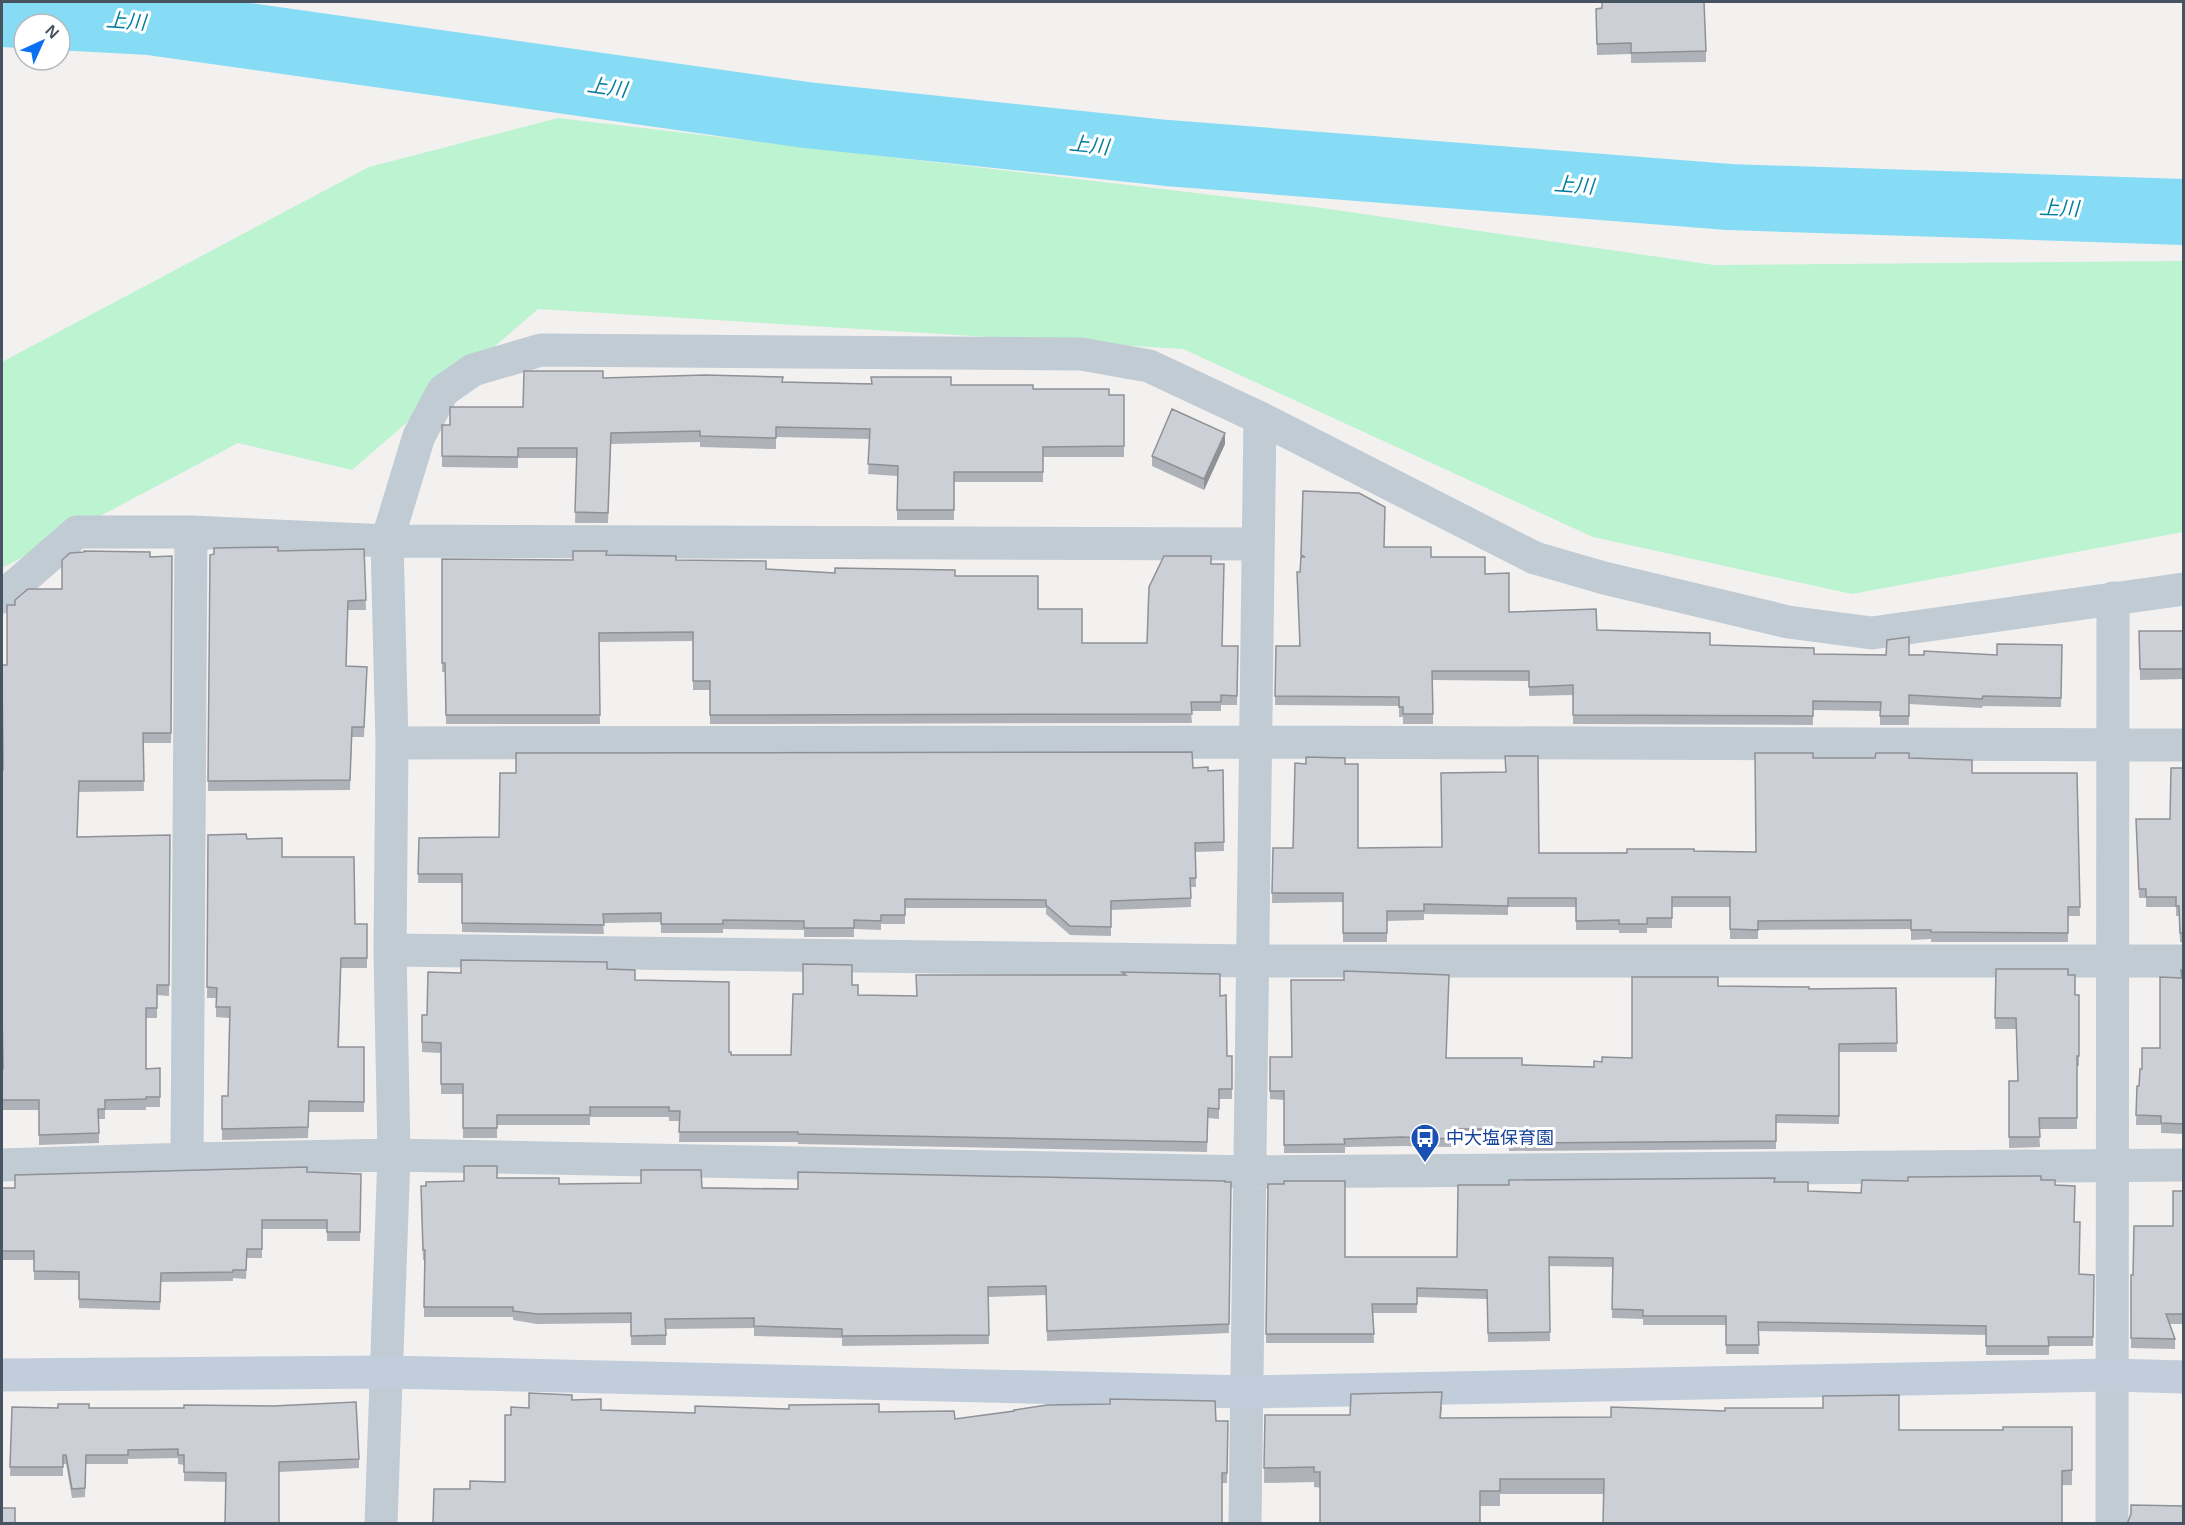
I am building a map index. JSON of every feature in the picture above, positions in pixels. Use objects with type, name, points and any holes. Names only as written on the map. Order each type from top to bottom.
[{"type":"street","points":[[381,1524],[394,1155],[390,950],[392,743],[387,541],[419,436],[443,391],[473,370],[541,351],[1081,354],[1149,366],[1260,418],[1535,558],[1604,578],[1788,622],[1872,633],[2184,589]]},
{"type":"street","points":[[1245,1524],[1260,418]]},
{"type":"street","points":[[2,597],[77,532],[191,532],[387,541],[1258,544]]},
{"type":"street","points":[[187,1159],[191,532]]},
{"type":"street","points":[[2112,1524],[2114,598]]},
{"type":"street","points":[[392,743],[1255,742],[2184,745]]},
{"type":"street","points":[[390,950],[1252,961],[2113,959],[2184,961]]},
{"type":"street","points":[[2,1165],[394,1155],[1250,1172],[2184,1165]]},
{"type":"street","points":[[2,1375],[387,1372],[1247,1392],[2112,1376],[2184,1377]]},
{"type":"green space","points":[[558,118],[1315,207],[1714,265],[2183,261],[2183,532],[1852,594],[1593,537],[1183,349],[538,309],[352,470],[238,443],[2,568],[2,362],[369,167]]},
{"type":"building","points":[[1602,2],[1704,2],[1706,51],[1631,53],[1631,43],[1597,44],[1596,9],[1602,8]]},
{"type":"building","points":[[524,371],[603,371],[603,378],[705,375],[783,377],[782,382],[872,384],[871,377],[951,377],[951,385],[1033,385],[1033,389],[1109,389],[1109,395],[1124,395],[1124,446],[1043,447],[1043,472],[954,472],[954,510],[897,510],[898,466],[868,464],[870,429],[776,427],[776,438],[700,436],[700,431],[611,433],[608,513],[575,512],[577,448],[518,448],[518,457],[442,456],[442,425],[450,425],[450,407],[523,407]]},
{"type":"building","points":[[1172,409],[1225,433],[1204,479],[1152,456]]},
{"type":"building","points":[[1303,491],[1359,493],[1385,507],[1384,547],[1431,547],[1431,557],[1485,557],[1485,574],[1509,573],[1509,612],[1596,609],[1597,630],[1710,633],[1710,645],[1814,648],[1814,654],[1886,655],[1887,640],[1909,637],[1909,655],[1924,655],[1924,651],[1997,655],[1997,644],[2062,645],[2061,698],[1983,696],[1982,699],[1909,695],[1909,716],[1880,716],[1881,702],[1813,701],[1813,716],[1573,715],[1573,685],[1529,687],[1529,671],[1432,671],[1433,714],[1403,714],[1403,707],[1399,707],[1399,697],[1275,696],[1276,646],[1300,646],[1297,572],[1300,572],[1301,557],[1305,557],[1301,555]]},
{"type":"building","points":[[278,547],[278,551],[364,549],[366,600],[348,601],[346,666],[367,667],[364,727],[352,727],[350,780],[208,781],[210,555],[214,554],[214,548]]},
{"type":"building","points":[[84,551],[150,552],[150,557],[172,556],[171,733],[143,733],[144,781],[79,781],[77,837],[170,835],[169,985],[157,985],[157,1008],[146,1008],[146,1069],[160,1068],[160,1097],[105,1100],[105,1109],[98,1109],[99,1133],[39,1135],[39,1100],[2,1100],[2,665],[7,665],[7,605],[15,605],[15,600],[28,589],[62,589],[62,560],[70,553]]},
{"type":"building","points":[[573,551],[607,551],[606,555],[676,556],[676,560],[766,561],[766,569],[835,573],[835,568],[955,570],[955,576],[1038,576],[1038,609],[1082,609],[1082,643],[1147,643],[1149,587],[1164,556],[1211,556],[1211,564],[1224,564],[1222,646],[1238,646],[1237,696],[1221,695],[1221,702],[1191,702],[1192,714],[710,715],[710,681],[693,681],[693,632],[599,633],[600,715],[446,715],[445,663],[442,663],[442,559],[573,560]]},
{"type":"building","points":[[2139,631],[2184,631],[2184,669],[2140,669]]},
{"type":"building","points":[[1192,752],[1193,768],[1208,767],[1208,771],[1223,770],[1224,842],[1195,843],[1196,878],[1190,878],[1191,898],[1111,901],[1111,927],[1070,926],[1046,905],[1046,900],[905,899],[905,915],[881,915],[881,921],[854,920],[854,928],[804,928],[804,921],[723,920],[723,924],[661,924],[661,913],[603,914],[604,925],[462,923],[462,874],[418,874],[419,838],[499,837],[500,773],[516,773],[516,753]]},
{"type":"building","points":[[1755,753],[1813,753],[1813,758],[1875,758],[1876,753],[1909,753],[1909,758],[1972,760],[1972,773],[2077,773],[2080,907],[2068,907],[2068,933],[1931,932],[1931,930],[1911,930],[1911,920],[1758,921],[1758,930],[1730,929],[1730,897],[1672,897],[1672,918],[1647,918],[1647,924],[1619,924],[1619,920],[1576,921],[1576,898],[1508,898],[1508,906],[1424,904],[1424,911],[1387,911],[1387,933],[1343,933],[1343,893],[1272,893],[1273,848],[1293,848],[1295,763],[1306,764],[1306,757],[1345,758],[1345,764],[1358,764],[1358,848],[1442,847],[1441,773],[1506,772],[1505,756],[1538,756],[1539,853],[1627,853],[1627,849],[1756,852]]},
{"type":"building","points":[[2171,768],[2184,768],[2184,933],[2180,933],[2179,906],[2176,906],[2176,897],[2146,897],[2146,889],[2139,889],[2136,819],[2170,819]]},
{"type":"building","points":[[246,834],[247,839],[282,838],[282,857],[354,857],[355,924],[367,924],[367,958],[341,958],[338,1047],[364,1047],[364,1102],[309,1101],[308,1127],[222,1129],[222,1096],[228,1096],[230,1007],[216,1007],[217,988],[207,987],[208,835]]},
{"type":"building","points":[[461,960],[607,962],[607,969],[635,970],[635,980],[729,982],[729,1052],[731,1055],[791,1055],[793,994],[803,994],[803,964],[852,965],[852,985],[858,985],[858,995],[917,996],[916,975],[1126,975],[1122,972],[1220,974],[1220,996],[1226,995],[1227,1056],[1232,1056],[1232,1089],[1219,1089],[1219,1109],[1208,1108],[1207,1142],[798,1134],[798,1132],[679,1132],[680,1111],[669,1111],[669,1107],[590,1107],[590,1115],[497,1115],[497,1128],[463,1128],[463,1084],[441,1084],[441,1043],[422,1042],[422,1015],[427,1015],[428,972],[461,973]]},
{"type":"building","points":[[1996,969],[2068,969],[2068,975],[2075,975],[2075,995],[2079,995],[2077,1118],[2039,1118],[2040,1137],[2009,1137],[2009,1081],[2018,1081],[2016,1018],[1995,1018]]},
{"type":"building","points":[[2181,970],[2184,970],[2184,1124],[2161,1123],[2161,1116],[2136,1115],[2137,1086],[2139,1086],[2140,1069],[2142,1069],[2142,1048],[2160,1048],[2160,977],[2182,978]]},
{"type":"building","points":[[1344,971],[1449,975],[1446,1058],[1522,1058],[1522,1065],[1594,1067],[1594,1061],[1602,1062],[1602,1057],[1632,1058],[1632,977],[1718,977],[1718,986],[1809,987],[1809,989],[1896,988],[1897,1043],[1839,1044],[1839,1116],[1776,1115],[1776,1141],[1509,1143],[1509,1129],[1454,1129],[1453,1139],[1402,1137],[1344,1139],[1345,1144],[1284,1145],[1284,1091],[1270,1091],[1270,1057],[1292,1057],[1291,980],[1344,980]]},
{"type":"building","points":[[464,1166],[497,1166],[497,1178],[559,1178],[559,1184],[641,1183],[641,1170],[701,1170],[702,1188],[798,1189],[798,1172],[1231,1182],[1229,1324],[1047,1331],[1046,1286],[988,1287],[989,1335],[842,1336],[842,1329],[754,1326],[754,1318],[665,1319],[666,1335],[631,1336],[631,1313],[537,1314],[513,1311],[513,1307],[424,1307],[425,1250],[423,1250],[421,1186],[426,1186],[426,1182],[464,1181]]},
{"type":"building","points":[[307,1167],[307,1172],[361,1174],[360,1232],[327,1232],[327,1220],[262,1220],[262,1249],[247,1249],[246,1270],[161,1273],[160,1302],[79,1299],[79,1272],[34,1271],[34,1251],[2,1251],[2,1188],[15,1188],[15,1175]]},
{"type":"building","points":[[2041,1176],[2041,1180],[2055,1180],[2055,1185],[2075,1186],[2074,1222],[2080,1222],[2079,1274],[2094,1275],[2093,1337],[2048,1337],[2049,1346],[1986,1346],[1986,1326],[1758,1322],[1759,1345],[1726,1345],[1726,1316],[1643,1316],[1643,1310],[1612,1309],[1613,1258],[1549,1257],[1550,1332],[1488,1333],[1487,1290],[1417,1288],[1417,1304],[1372,1304],[1374,1334],[1266,1334],[1268,1184],[1284,1184],[1284,1181],[1345,1181],[1345,1257],[1457,1257],[1458,1185],[1509,1185],[1509,1180],[1775,1178],[1774,1182],[1808,1182],[1808,1191],[1861,1193],[1862,1180],[1908,1181],[1908,1177]]},
{"type":"building","points":[[2173,1191],[2184,1191],[2184,1314],[2166,1314],[2175,1339],[2131,1338],[2134,1226],[2173,1226]]},
{"type":"building","points":[[1442,1392],[1440,1418],[1611,1417],[1611,1407],[1725,1411],[1725,1408],[1823,1408],[1823,1396],[1899,1395],[1899,1430],[2003,1430],[2003,1427],[2072,1427],[2072,1470],[2062,1471],[2062,1524],[1603,1524],[1604,1479],[1500,1479],[1500,1491],[1480,1491],[1480,1524],[1320,1524],[1320,1472],[1314,1472],[1314,1467],[1264,1468],[1265,1415],[1350,1415],[1351,1394]]},
{"type":"building","points":[[529,1393],[572,1395],[572,1400],[601,1399],[601,1410],[695,1413],[695,1406],[789,1409],[789,1405],[879,1404],[879,1412],[954,1411],[955,1419],[1047,1405],[1110,1404],[1110,1399],[1215,1401],[1216,1421],[1228,1421],[1227,1473],[1222,1473],[1222,1524],[433,1524],[434,1489],[470,1489],[470,1481],[505,1482],[505,1415],[511,1415],[511,1407],[529,1408]]},
{"type":"building","points":[[356,1402],[359,1459],[279,1462],[279,1524],[225,1524],[226,1473],[184,1472],[184,1455],[178,1455],[178,1449],[128,1450],[128,1455],[86,1455],[85,1488],[72,1489],[66,1455],[63,1455],[63,1467],[10,1467],[12,1407],[58,1408],[58,1404],[89,1404],[89,1408],[184,1408],[184,1405],[273,1406]]},
{"type":"building","points":[[2131,1505],[2184,1506],[2184,1524],[2127,1524],[2131,1514]]},
{"type":"building","points":[[2,1508],[15,1508],[15,1524],[2,1524]]},
{"type":"waterway","name":"上川","points":[[2,14],[150,22],[806,115],[1167,153],[1729,197],[2184,212]]},
{"type":"place","name":"中大塩保育園","points":[[1425,1164]]}]
